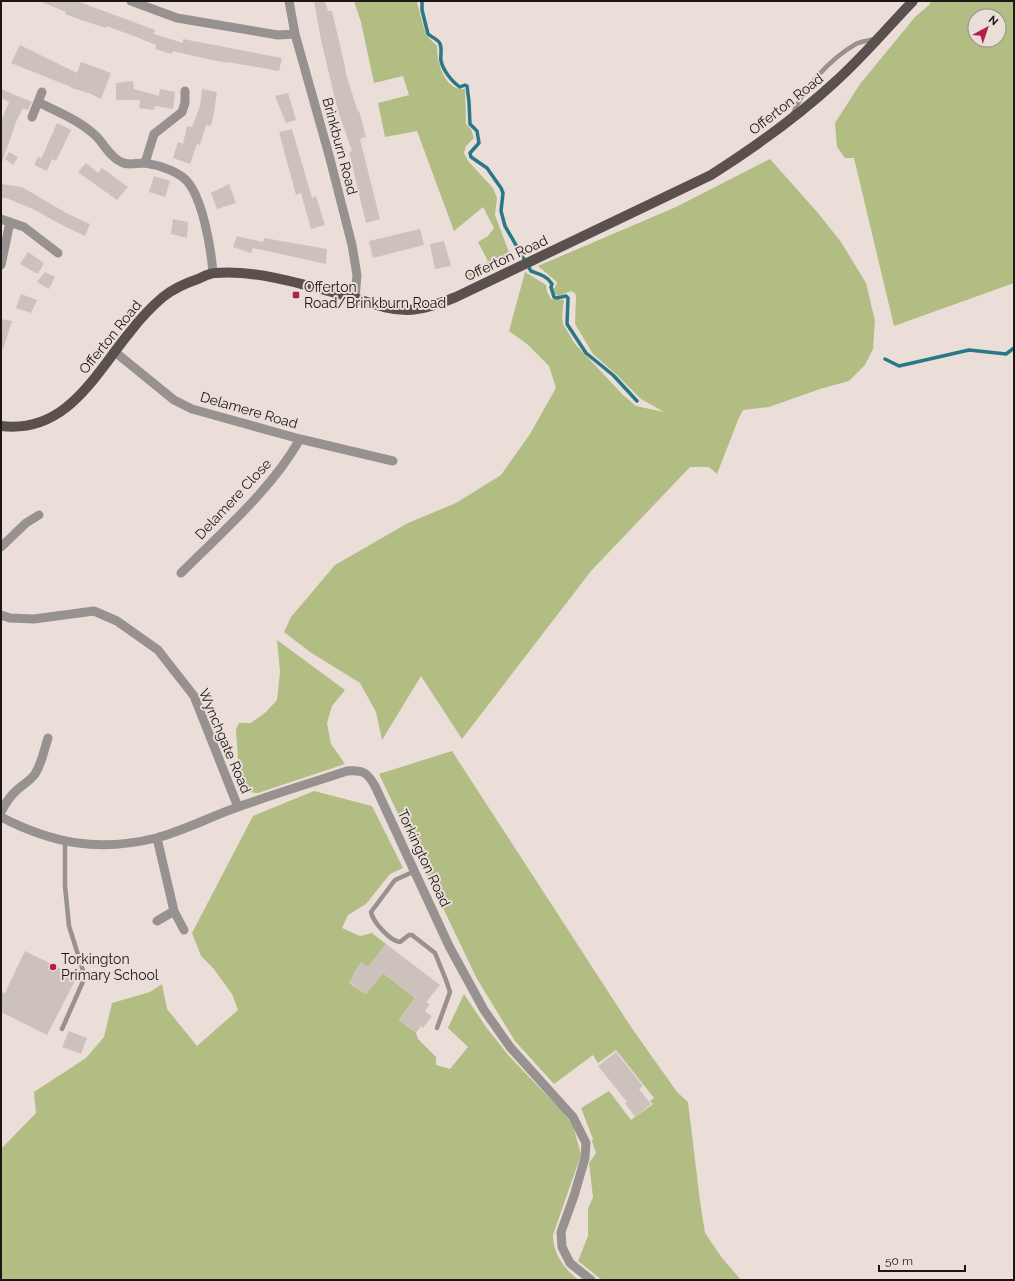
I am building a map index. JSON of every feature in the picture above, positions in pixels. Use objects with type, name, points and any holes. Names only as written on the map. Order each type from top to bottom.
[{"type":"main road","name":"Offerton Road","points":[[1,426],[14,427],[29,425],[62,411],[79,397],[133,328],[164,296],[186,283],[213,272],[275,277],[356,299],[382,308],[407,310],[435,305],[456,297],[711,175],[749,151],[790,121],[836,82],[913,1]]},
{"type":"street","points":[[131,1],[177,18],[278,36],[294,34]]},
{"type":"street","name":"Brinkburn Road","points":[[289,1],[294,34],[329,155],[352,245],[357,275],[356,299]]},
{"type":"street","points":[[145,163],[154,134],[182,112],[185,102],[185,91]]},
{"type":"street","points":[[32,117],[42,92]]},
{"type":"street","points":[[38,102],[81,124],[96,136],[112,155],[121,162],[130,165],[145,163],[162,167],[174,172],[186,180],[194,193],[208,234],[213,272]]},
{"type":"street","points":[[1,265],[5,220],[24,227],[58,254]]},
{"type":"street","name":"Delamere Road","points":[[115,352],[174,400],[192,409],[300,439],[393,461]]},
{"type":"street","name":"Delamere Close","points":[[181,573],[266,486],[291,456],[300,439]]},
{"type":"street","points":[[1,547],[26,523],[39,515]]},
{"type":"street","name":"Wynchgate Road","points":[[1,615],[10,618],[34,619],[94,611],[117,621],[158,650],[194,696],[238,807]]},
{"type":"street","points":[[1,812],[6,802],[16,791],[27,783],[34,774],[40,763],[48,738]]},
{"type":"street","name":"Torkington Road","points":[[1,818],[48,838],[98,846],[119,845],[157,838],[238,807],[347,771],[358,770],[366,773],[375,786],[450,946],[484,1010],[510,1048],[573,1117],[586,1143],[585,1158],[574,1196],[561,1232],[562,1247],[570,1263],[591,1280]]},
{"type":"street","points":[[157,838],[174,912],[184,930]]},
{"type":"street","points":[[157,921],[174,912]]},
{"type":"lane","points":[[790,121],[795,107],[803,94],[824,71],[847,50],[859,43],[870,41],[880,36]]},
{"type":"lane","points":[[62,1029],[85,977],[70,926],[65,886],[65,841]]},
{"type":"lane","points":[[415,871],[395,880],[370,912],[375,921],[393,940],[400,942],[409,935],[412,935],[436,955],[450,990],[448,1001],[437,1028]]},
{"type":"green space","points":[[354,1],[418,1],[417,3],[426,35],[437,46],[438,60],[443,74],[452,85],[465,89],[466,124],[471,129],[474,138],[466,146],[464,153],[468,161],[493,188],[497,198],[495,215],[510,255],[466,279],[464,274],[480,268],[488,261],[478,242],[488,236],[494,228],[483,207],[454,231],[417,131],[385,137],[378,103],[409,95],[403,76],[374,83],[361,22]]},
{"type":"green space","points":[[931,1],[1014,1],[1014,283],[894,326],[854,158],[845,158],[837,147],[835,123],[860,84],[915,17],[929,5]]},
{"type":"green space","points":[[770,159],[818,213],[841,242],[866,283],[875,321],[873,349],[865,365],[849,381],[820,389],[769,407],[743,410],[717,474],[709,467],[690,467],[591,571],[462,739],[421,676],[382,740],[376,712],[360,683],[310,652],[284,632],[291,617],[335,565],[408,523],[456,503],[501,475],[530,434],[556,388],[549,366],[527,344],[509,331],[525,272],[546,285],[547,292],[551,299],[564,300],[562,316],[563,324],[575,344],[623,395],[636,406],[664,412],[641,399],[593,354],[575,324],[575,293],[571,291],[558,296],[554,293],[553,289],[557,282],[538,266],[676,207]]},
{"type":"green space","points":[[277,640],[345,690],[332,706],[327,723],[331,744],[345,764],[258,793],[247,792],[240,788],[236,729],[239,723],[251,723],[266,712],[277,700],[280,672]]},
{"type":"green space","points":[[452,751],[631,1027],[677,1092],[688,1102],[705,1233],[722,1258],[741,1280],[602,1280],[578,1261],[588,1236],[588,1209],[593,1197],[589,1163],[596,1153],[592,1141],[593,1139],[581,1108],[609,1091],[631,1120],[653,1104],[650,1101],[654,1098],[616,1050],[598,1063],[593,1055],[554,1084],[515,1041],[477,979],[379,774]]},
{"type":"green space","points":[[314,791],[372,806],[403,868],[390,874],[366,904],[348,915],[342,928],[360,936],[372,933],[386,944],[368,967],[361,963],[353,974],[354,975],[349,983],[366,994],[383,973],[415,998],[399,1020],[416,1033],[418,1039],[436,1057],[436,1065],[450,1069],[468,1047],[448,1028],[464,994],[486,1027],[509,1056],[562,1111],[573,1125],[581,1155],[553,1235],[555,1248],[560,1260],[568,1271],[578,1280],[1,1280],[1,1149],[36,1113],[34,1092],[86,1058],[104,1037],[112,1003],[150,992],[162,984],[167,1009],[197,1046],[238,1010],[232,994],[213,968],[201,956],[192,933],[253,816]]},
{"type":"building","points":[[39,1],[77,1],[155,30],[154,34],[183,43],[183,39],[282,58],[279,71],[228,63],[173,51],[172,54],[155,49],[156,45],[134,36],[106,26],[106,28],[78,19],[65,14],[66,12]]},
{"type":"building","points":[[314,1],[325,1],[328,11],[332,11],[345,71],[358,112],[359,111],[366,137],[360,139],[380,219],[366,223],[349,152],[352,151],[338,111],[321,40]]},
{"type":"building","points":[[20,45],[77,73],[81,62],[111,73],[101,99],[11,63]]},
{"type":"building","points":[[133,81],[134,89],[159,96],[160,89],[175,92],[173,109],[155,106],[154,110],[139,108],[140,100],[116,100],[116,83]]},
{"type":"building","points":[[1,89],[32,102],[28,110],[23,108],[16,122],[2,162],[1,121],[9,102],[1,98]]},
{"type":"building","points":[[202,89],[217,92],[214,112],[211,126],[206,125],[200,145],[197,144],[190,164],[173,158],[178,142],[183,144],[187,126],[192,127],[200,106]]},
{"type":"building","points":[[288,93],[296,120],[286,123],[275,96]]},
{"type":"building","points":[[57,123],[71,130],[56,161],[52,159],[47,171],[34,165],[38,157],[41,159]]},
{"type":"building","points":[[292,129],[312,198],[316,196],[325,225],[311,229],[301,193],[296,195],[279,132]]},
{"type":"building","points":[[9,152],[18,157],[13,165],[5,159]]},
{"type":"building","points":[[86,163],[98,173],[102,168],[128,187],[117,200],[78,172]]},
{"type":"building","points":[[154,176],[170,181],[165,197],[149,192]]},
{"type":"building","points":[[1,184],[22,187],[68,214],[90,224],[85,236],[33,209],[6,198],[1,198]]},
{"type":"building","points":[[229,184],[236,203],[217,209],[211,193]]},
{"type":"building","points":[[173,219],[188,222],[187,238],[171,234]]},
{"type":"building","points":[[420,229],[424,245],[373,258],[369,241]]},
{"type":"building","points":[[237,236],[263,242],[264,238],[327,249],[326,264],[253,248],[251,253],[233,247]]},
{"type":"building","points":[[444,241],[451,266],[435,269],[430,244]]},
{"type":"building","points":[[28,252],[44,263],[38,274],[20,264]]},
{"type":"building","points":[[45,272],[55,277],[49,289],[37,282]]},
{"type":"building","points":[[21,294],[37,300],[31,313],[16,308]]},
{"type":"building","points":[[1,319],[12,321],[3,349],[1,349]]},
{"type":"building","points":[[386,944],[440,985],[426,1002],[430,1004],[425,1011],[432,1016],[423,1028],[421,1026],[416,1033],[399,1020],[415,998],[383,973],[366,994],[349,982],[361,962],[368,967]]},
{"type":"building","points":[[25,951],[77,977],[47,1035],[1,1012],[1,992],[5,993]]},
{"type":"building","points":[[69,1031],[87,1038],[81,1054],[62,1047]]},
{"type":"building","points":[[616,1052],[643,1086],[639,1089],[651,1104],[635,1117],[625,1103],[627,1102],[598,1066]]},
{"type":"waterway","points":[[422,1],[422,10],[428,34],[436,39],[440,44],[441,61],[448,76],[460,87],[465,85],[467,86],[470,124],[477,131],[479,143],[470,153],[471,157],[487,168],[501,188],[503,193],[501,211],[505,226],[531,271],[550,281],[552,284],[551,287],[554,297],[557,298],[566,296],[568,298],[567,324],[586,353],[613,375],[637,401]]},
{"type":"waterway","points":[[885,359],[899,366],[969,350],[1006,354],[1014,348]]},
{"type":"place","name":"Offerton Road/Brinkburn Road","points":[[296,295]]},
{"type":"place","name":"Torkington Primary School","points":[[53,967]]}]
